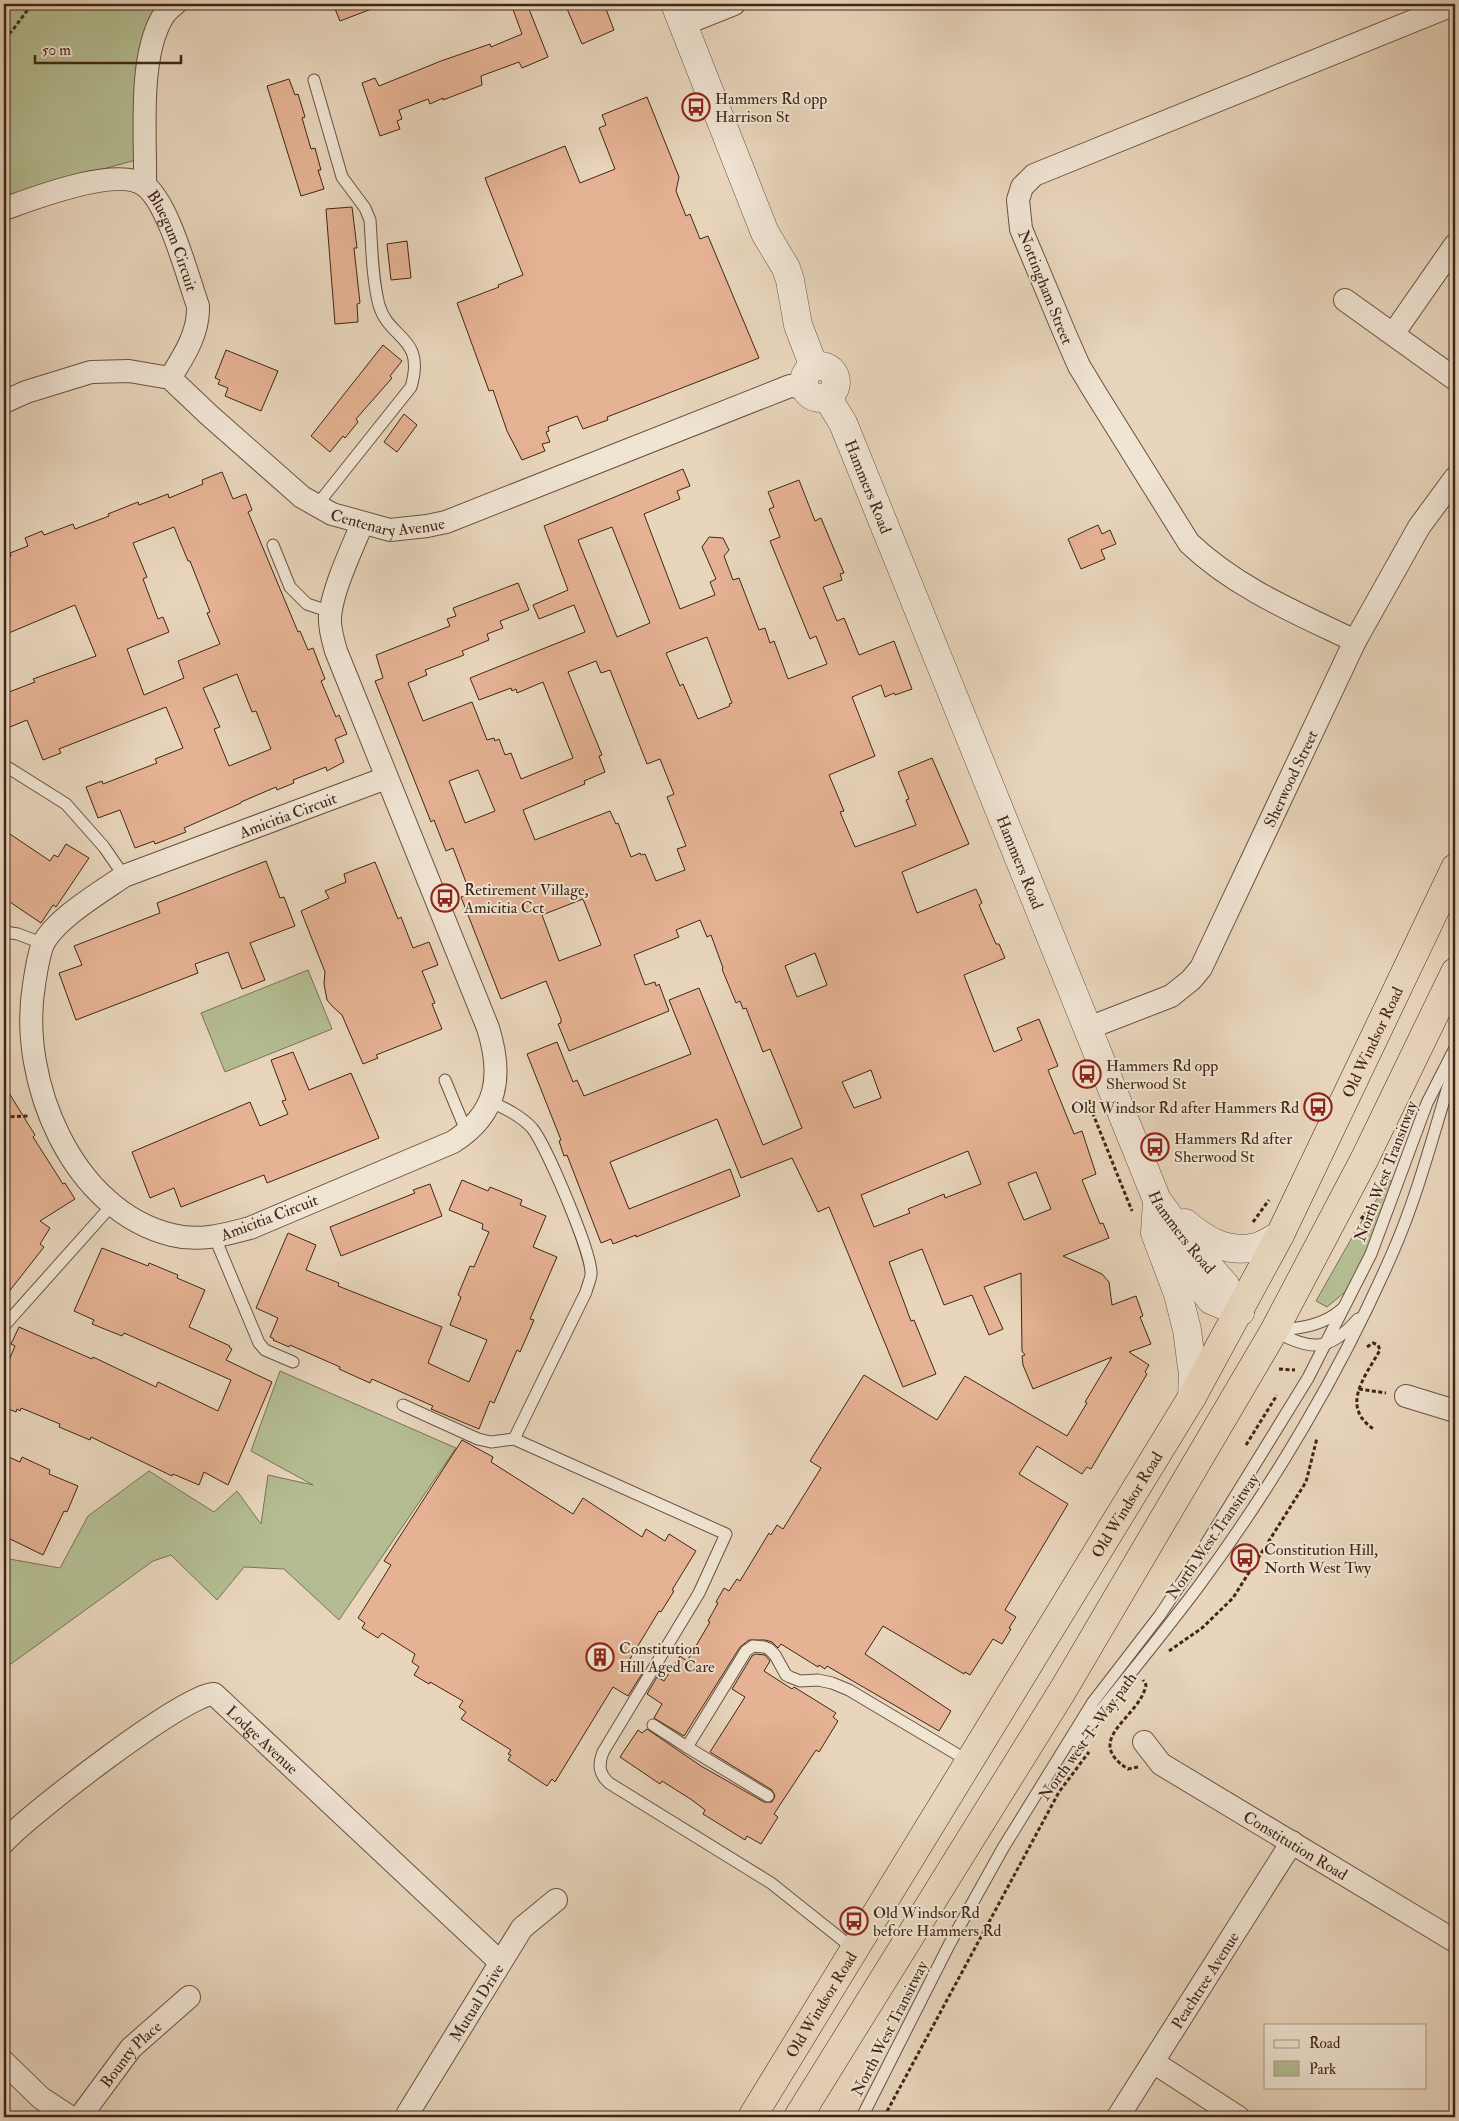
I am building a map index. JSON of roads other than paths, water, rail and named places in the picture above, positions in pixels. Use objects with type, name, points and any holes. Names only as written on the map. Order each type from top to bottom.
[{"type":"highway","name":"Old Windsor Road","points":[[752,2117],[1192,1397],[1240,1312],[1280,1236],[1455,868]]},
{"type":"highway","points":[[798,2117],[1063,1690],[1274,1331],[1365,1158],[1455,972]]},
{"type":"highway","points":[[1240,1312],[1274,1331]]},
{"type":"street","points":[[145,185],[146,83],[150,53],[153,38],[163,17],[174,4]]},
{"type":"street","points":[[679,14],[734,4]]},
{"type":"street","name":"Nottingham Street","points":[[1355,641],[1268,598],[1208,561],[1189,544],[1079,366],[1021,228],[1018,200],[1022,187],[1034,175],[1455,4]]},
{"type":"street","name":"Hammers Road","points":[[679,14],[765,233],[786,268],[798,324],[815,383],[843,423],[1086,1029],[1157,1200],[1191,1246],[1225,1285],[1240,1312]]},
{"type":"street","name":"Bluegum Circuit","points":[[4,209],[66,188],[100,181],[133,179],[145,185],[154,194],[164,211],[198,306],[199,322],[187,350],[170,378]]},
{"type":"street","points":[[1393,334],[1455,245]]},
{"type":"street","points":[[1345,300],[1455,379]]},
{"type":"street","points":[[4,402],[26,392],[91,372],[129,370],[170,378]]},
{"type":"street","name":"Centenary Avenue","points":[[170,378],[209,416],[302,496],[332,514],[362,524],[390,530],[446,522],[790,386],[815,383]]},
{"type":"street","name":"Sherwood Street","points":[[1086,1029],[1171,996],[1182,989],[1201,968],[1355,641],[1419,527],[1455,478]]},
{"type":"street","name":"Amicitia Circuit","points":[[362,524],[342,575],[331,612],[331,633],[336,651],[386,778],[488,1028],[494,1048],[496,1068],[495,1086],[490,1102],[477,1123],[467,1133],[453,1142],[306,1202],[250,1228],[215,1238],[188,1238],[161,1232],[126,1216],[112,1205],[87,1178],[66,1147],[55,1127],[40,1084],[35,1061],[31,1002],[44,944],[65,919],[124,876],[386,778]]},
{"type":"street","points":[[1157,1200],[1203,1238],[1220,1246],[1237,1248],[1256,1247],[1280,1236]]},
{"type":"street","points":[[1157,1200],[1155,1233],[1178,1294],[1187,1330],[1193,1375],[1192,1397]]},
{"type":"street","points":[[1406,1396],[1455,1411]]},
{"type":"street","name":"Lodge Avenue","points":[[4,1842],[14,1830],[56,1796],[129,1743],[191,1702],[208,1694],[214,1694],[500,1962]]},
{"type":"street","name":"Constitution Road","points":[[1144,1742],[1161,1764],[1455,1941]]},
{"type":"street","name":"Peachtree Avenue","points":[[1118,2117],[1292,1842]]},
{"type":"street","name":"Mutual Drive","points":[[408,2113],[522,1928],[556,1900]]},
{"type":"street","name":"Bounty Place","points":[[80,2117],[132,2048],[189,1997]]},
{"type":"street","points":[[4,2062],[41,2098],[70,2117]]},
{"type":"street","points":[[1153,2062],[1238,2117]]},
{"type":"lane","points":[[314,80],[342,177],[365,208],[370,220],[377,296],[380,308],[386,318],[408,343],[414,359],[415,374],[411,386],[317,505]]},
{"type":"lane","points":[[273,545],[290,587],[307,604],[331,612]]},
{"type":"lane","points":[[4,765],[66,804],[104,847],[124,876]]},
{"type":"lane","points":[[4,932],[18,934],[44,944]]},
{"type":"lane","name":"North West Transitway","points":[[862,2117],[977,1893],[1093,1702],[1160,1615],[1308,1378],[1371,1254],[1427,1103],[1455,1048]]},
{"type":"lane","name":"North West Transitway","points":[[1050,1773],[1156,1642],[1218,1559],[1280,1466],[1347,1349],[1372,1299],[1411,1207],[1455,1064]]},
{"type":"lane","points":[[445,1080],[467,1133]]},
{"type":"lane","points":[[490,1102],[508,1110],[532,1128],[558,1180],[582,1238],[591,1274],[586,1292],[514,1439]]},
{"type":"lane","points":[[4,1326],[112,1205]]},
{"type":"lane","points":[[215,1238],[259,1343],[265,1350],[292,1362]]},
{"type":"lane","name":"North West Transitway","points":[[1326,1344],[1350,1327],[1372,1299]]},
{"type":"lane","points":[[1274,1331],[1316,1324],[1332,1317],[1346,1306]]},
{"type":"lane","points":[[1274,1331],[1300,1344],[1326,1344]]},
{"type":"lane","points":[[403,1405],[478,1439],[491,1442],[514,1439],[726,1534],[698,1592],[603,1752],[599,1761],[601,1774],[608,1783],[771,1883],[855,1950]]},
{"type":"lane","points":[[687,1747],[746,1651],[753,1646],[764,1646],[775,1655],[786,1675],[800,1681],[818,1680],[832,1683],[849,1690],[970,1762]]},
{"type":"lane","points":[[653,1725],[768,1796]]},
{"type":"place","name":"Hammers Rd opp Harrison St","points":[[696,107]]},
{"type":"place","name":"Retirement Village, Amicitia Cct","points":[[445,898]]},
{"type":"place","name":"Hammers Rd opp Sherwood St","points":[[1087,1074]]},
{"type":"place","name":"Old Windsor Rd after Hammers Rd","points":[[1318,1107]]},
{"type":"place","name":"Hammers Rd after Sherwood St","points":[[1155,1147]]},
{"type":"place","name":"Constitution Hill, North West Twy","points":[[1245,1558]]},
{"type":"place","name":"Constitution Hill Aged Care","points":[[600,1657]]},
{"type":"place","name":"Old Windsor Rd before Hammers Rd","points":[[854,1921]]}]
